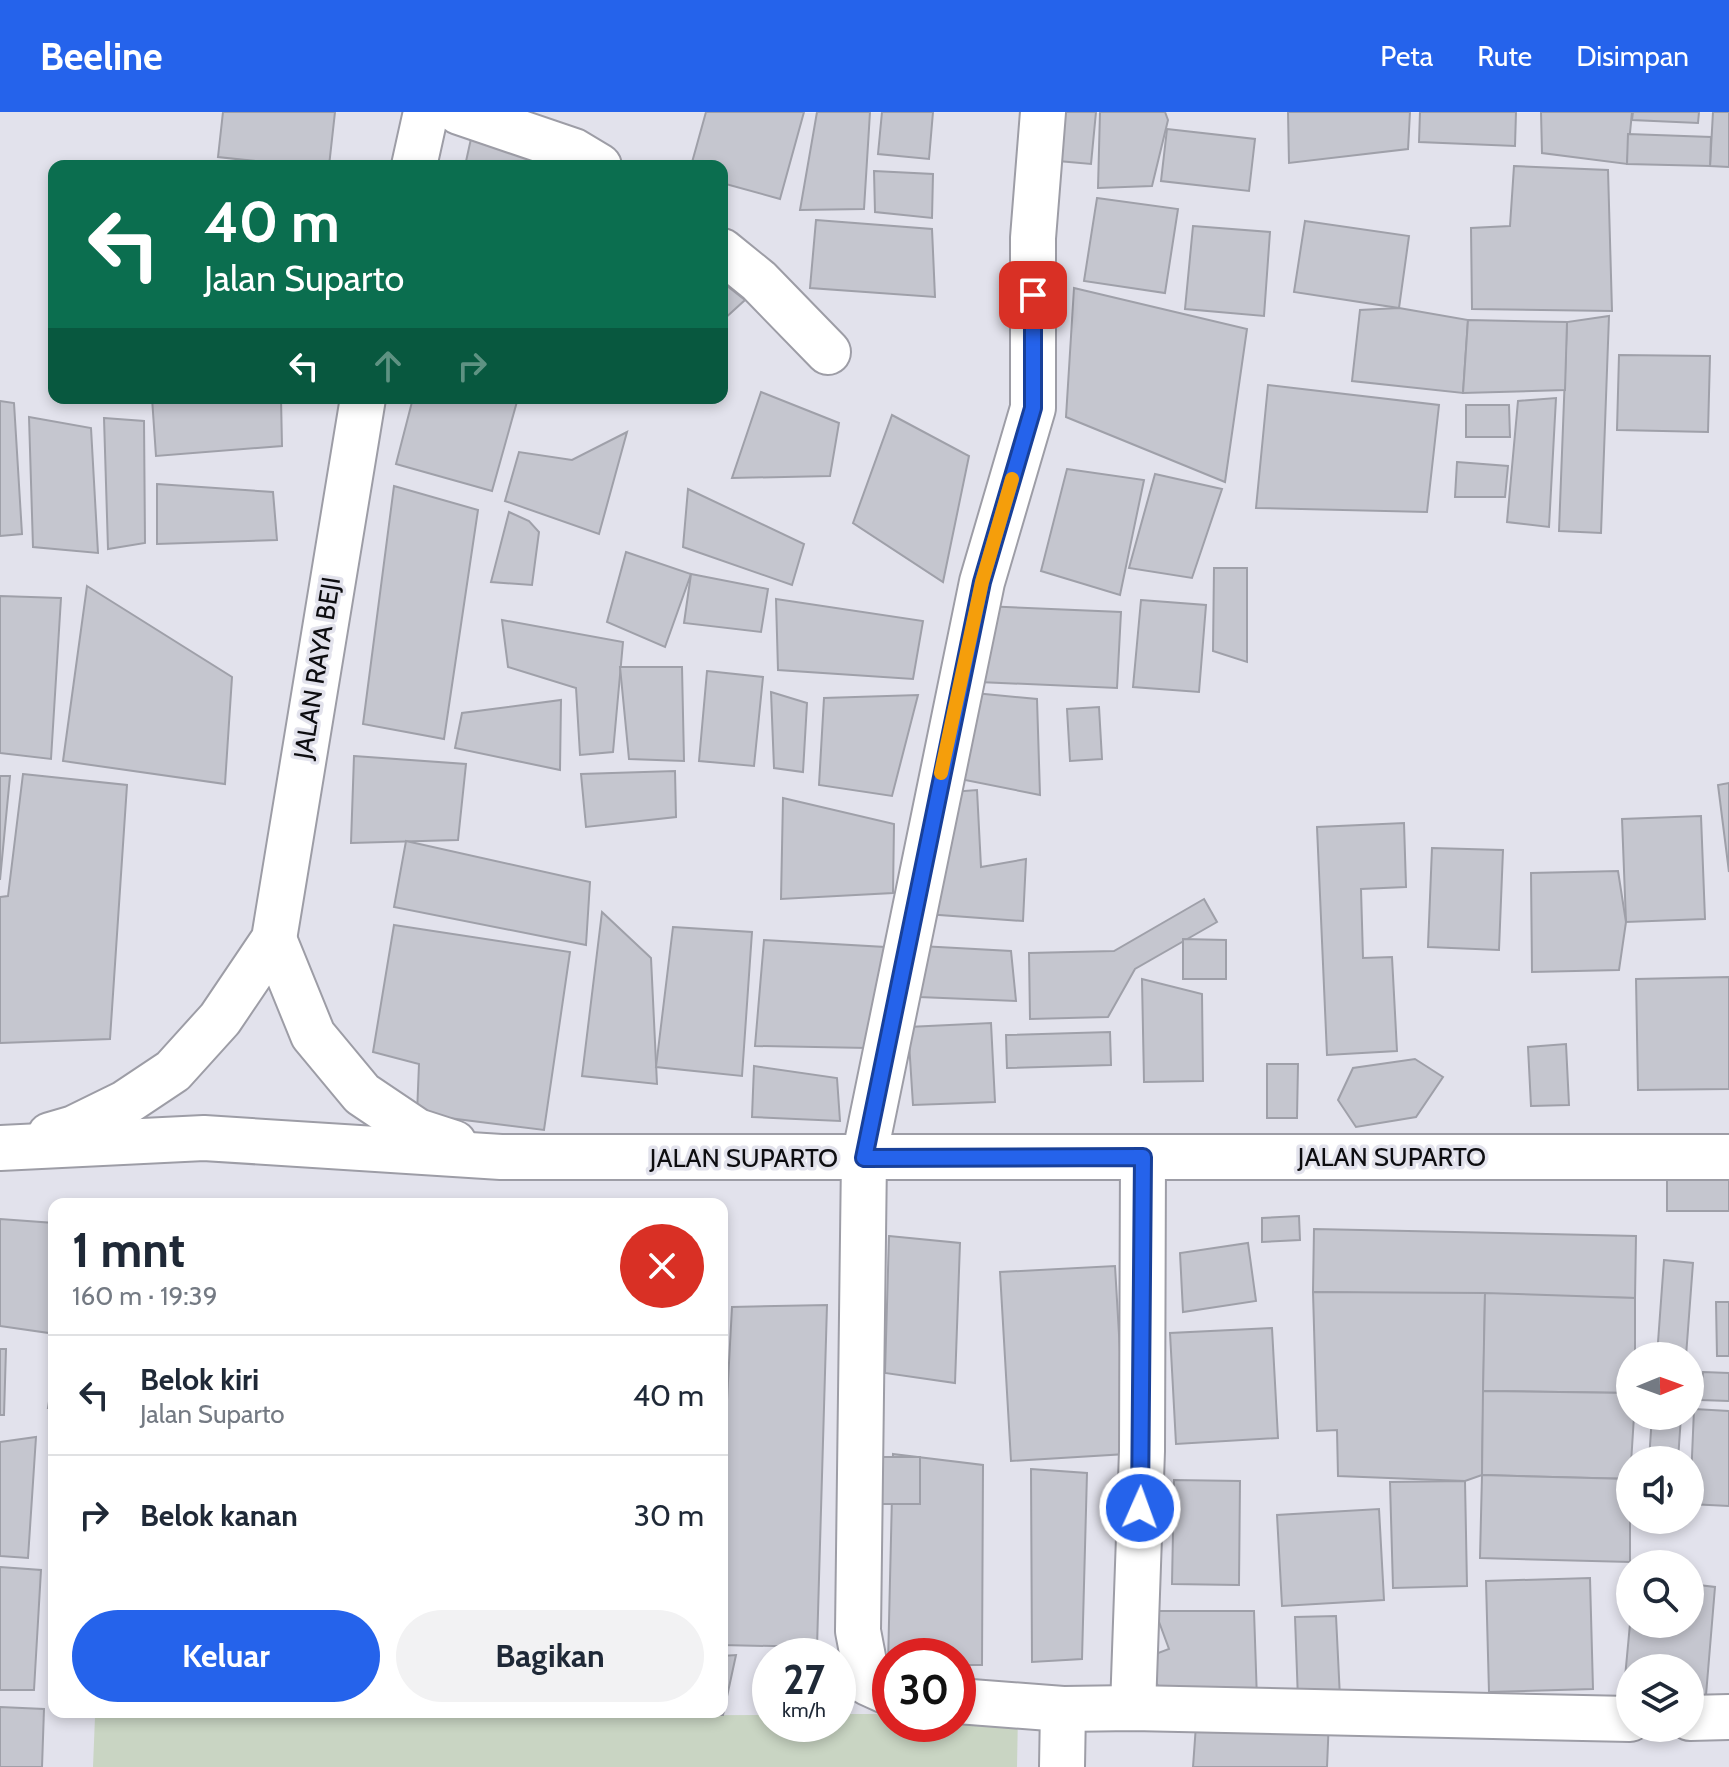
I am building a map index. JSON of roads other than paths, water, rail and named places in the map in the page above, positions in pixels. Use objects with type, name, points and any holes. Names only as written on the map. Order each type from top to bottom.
[{"type":"street","points":[[415,160],[426,112]]},
{"type":"street","points":[[459,112],[574,151],[589,160]]},
{"type":"street","points":[[872,1685],[868,1683],[858,1631],[864,1158],[982,582],[1033,408],[1033,238],[1043,112]]},
{"type":"street","points":[[728,256],[759,281],[828,352]]},
{"type":"street","name":"JALAN RAYA BEJI","points":[[274,939],[362,404]]},
{"type":"street","points":[[1,1148],[74,1128],[125,1103],[173,1071],[220,1019],[274,939]]},
{"type":"street","points":[[274,939],[313,1035],[362,1094],[417,1131],[501,1157]]},
{"type":"street","name":"JALAN SUPARTO","points":[[1,1148],[204,1138],[501,1157],[1729,1157]]},
{"type":"street","points":[[1133,1708],[1142,1451],[1143,1157]]},
{"type":"street","points":[[976,1702],[1063,1709],[1616,1719]]},
{"type":"street","points":[[1062,1767],[1063,1709]]},
{"type":"street","points":[[1704,1718],[1729,1717]]}]
